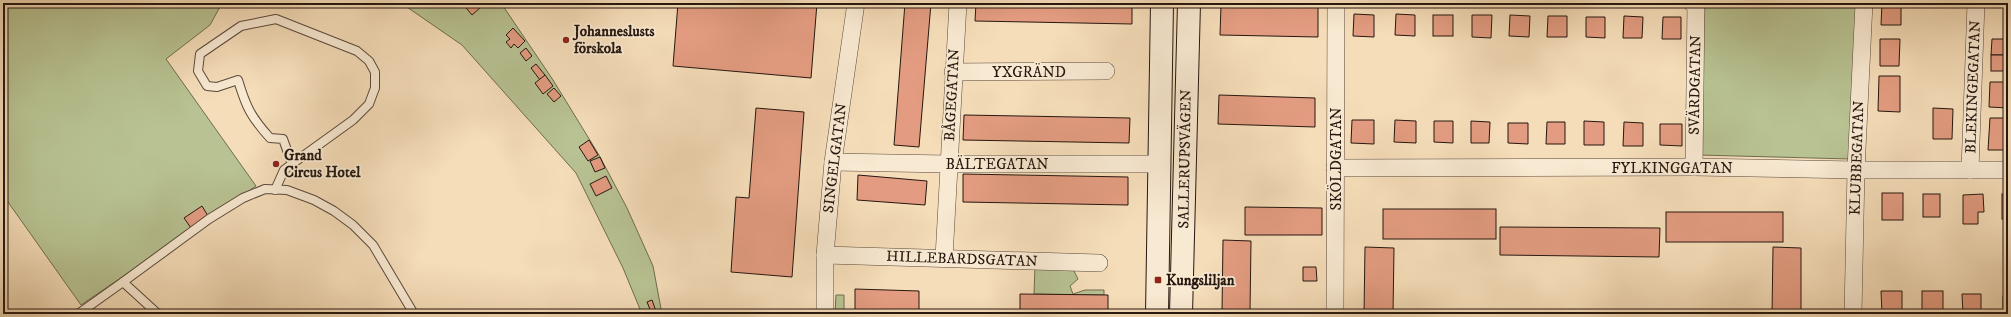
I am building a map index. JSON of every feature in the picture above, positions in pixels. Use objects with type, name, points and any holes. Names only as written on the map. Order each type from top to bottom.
[{"type":"main road","name":"SALLERUPSVÄGEN","points":[[1157,314],[1162,3]]},
{"type":"main road","name":"SALLERUPSVÄGEN","points":[[1181,314],[1189,3]]},
{"type":"street","name":"SINGELGATAN","points":[[825,314],[824,255],[833,162],[856,3]]},
{"type":"street","name":"BÅGEGATAN","points":[[944,258],[953,72],[958,3]]},
{"type":"street","name":"SKÖLDGATAN","points":[[1335,314],[1336,3]]},
{"type":"street","name":"SVÄRDGATAN","points":[[1694,167],[1696,3]]},
{"type":"street","name":"KLUBBEGATAN","points":[[1853,314],[1856,170],[1864,3]]},
{"type":"street","name":"BLEKINGEGATAN","points":[[1970,170],[1976,3]]},
{"type":"street","name":"YXGRÄND","points":[[953,72],[1106,71]]},
{"type":"street","name":"BÄLTEGATAN","points":[[833,162],[948,164],[1160,164]]},
{"type":"street","name":"FYLKINGGATAN","points":[[1336,168],[1694,167],[1856,170],[2008,170]]},
{"type":"street","name":"HILLEBARDSGATAN","points":[[824,255],[1098,263]]},
{"type":"lane","points":[[275,190],[284,170],[354,120],[369,104],[375,88],[375,72],[369,61],[357,51],[276,19],[241,26],[200,54],[198,71],[207,86],[217,87],[238,80],[246,107],[255,122],[270,138],[283,139],[292,164]]},
{"type":"lane","points":[[78,314],[209,219],[243,198],[265,189],[286,190],[314,200],[334,211],[353,225],[373,246],[414,314]]},
{"type":"lane","points":[[123,282],[158,314]]},
{"type":"green space","points":[[3,3],[222,3],[210,25],[166,59],[256,186],[81,305],[3,195]]},
{"type":"green space","points":[[401,3],[501,3],[553,80],[599,155],[627,208],[653,266],[662,314],[642,314],[623,268],[576,173],[462,45]]},
{"type":"green space","points":[[1705,3],[1859,3],[1851,159],[1698,155]]},
{"type":"green space","points":[[1035,267],[1073,269],[1078,279],[1070,286],[1073,294],[1085,290],[1104,290],[1104,295],[1034,294]]},
{"type":"green space","points":[[836,295],[844,295],[844,314],[835,314]]},
{"type":"building","points":[[462,3],[478,3],[481,7],[472,15]]},
{"type":"building","points":[[678,3],[817,3],[811,78],[673,66]]},
{"type":"building","points":[[905,3],[931,3],[919,147],[894,145]]},
{"type":"building","points":[[976,3],[1132,3],[1132,24],[975,21]]},
{"type":"building","points":[[1882,3],[1901,3],[1901,25],[1881,25]]},
{"type":"building","points":[[2008,3],[2008,6],[1985,4]]},
{"type":"building","points":[[1221,5],[1318,7],[1318,37],[1220,35]]},
{"type":"building","points":[[1354,14],[1374,15],[1374,37],[1353,36]]},
{"type":"building","points":[[1396,14],[1415,15],[1415,36],[1395,35]]},
{"type":"building","points":[[1433,15],[1453,15],[1453,36],[1433,36]]},
{"type":"building","points":[[1472,15],[1492,15],[1491,38],[1472,37]]},
{"type":"building","points":[[1510,15],[1530,16],[1529,37],[1509,36]]},
{"type":"building","points":[[1548,16],[1567,16],[1567,37],[1547,37]]},
{"type":"building","points":[[1624,16],[1643,17],[1642,38],[1623,38]]},
{"type":"building","points":[[1586,17],[1605,17],[1605,38],[1586,37]]},
{"type":"building","points":[[1663,17],[1681,17],[1681,39],[1662,39]]},
{"type":"building","points":[[513,28],[525,41],[518,48],[514,44],[511,48],[506,42],[510,39],[506,35]]},
{"type":"building","points":[[1880,39],[1900,39],[1899,66],[1880,66]]},
{"type":"building","points":[[1992,39],[2008,39],[2008,55],[1991,55]]},
{"type":"building","points":[[526,48],[532,56],[526,61],[520,53]]},
{"type":"building","points":[[1991,55],[2008,55],[2008,71],[1991,71]]},
{"type":"building","points":[[536,64],[545,75],[540,80],[531,68]]},
{"type":"building","points":[[545,75],[553,86],[543,94],[535,83]]},
{"type":"building","points":[[1879,76],[1900,76],[1900,112],[1878,111]]},
{"type":"building","points":[[1990,82],[2008,82],[2008,108],[1989,107]]},
{"type":"building","points":[[554,88],[561,96],[554,102],[547,94]]},
{"type":"building","points":[[1219,95],[1315,98],[1315,127],[1218,124]]},
{"type":"building","points":[[756,108],[804,112],[792,277],[731,272],[736,197],[749,198]]},
{"type":"building","points":[[1933,108],[1953,109],[1952,139],[1933,139]]},
{"type":"building","points":[[964,115],[1130,118],[1129,143],[963,140]]},
{"type":"building","points":[[1990,118],[2008,118],[2008,150],[1988,150]]},
{"type":"building","points":[[1352,120],[1374,120],[1374,144],[1351,143]]},
{"type":"building","points":[[1395,120],[1416,121],[1416,143],[1394,142]]},
{"type":"building","points":[[1434,121],[1453,121],[1453,143],[1434,142]]},
{"type":"building","points":[[1471,121],[1490,122],[1489,143],[1471,143]]},
{"type":"building","points":[[1584,121],[1604,122],[1604,145],[1584,145]]},
{"type":"building","points":[[1547,122],[1565,122],[1565,144],[1546,144]]},
{"type":"building","points":[[1624,122],[1643,123],[1643,146],[1623,146]]},
{"type":"building","points":[[1508,123],[1528,123],[1528,144],[1508,143]]},
{"type":"building","points":[[1660,124],[1682,124],[1682,146],[1660,145]]},
{"type":"building","points":[[589,140],[598,155],[588,161],[579,147]]},
{"type":"building","points":[[600,157],[605,168],[595,172],[590,161]]},
{"type":"building","points":[[963,174],[1128,177],[1128,205],[963,202]]},
{"type":"building","points":[[858,175],[927,181],[925,205],[857,200]]},
{"type":"building","points":[[606,176],[612,188],[596,196],[590,184]]},
{"type":"building","points":[[1882,193],[1903,193],[1903,220],[1882,220]]},
{"type":"building","points":[[1923,194],[1940,194],[1940,217],[1923,217]]},
{"type":"building","points":[[1983,194],[1984,212],[1978,212],[1978,224],[1963,224],[1963,195]]},
{"type":"building","points":[[2002,194],[2008,194],[2008,219],[2002,219]]},
{"type":"building","points":[[202,206],[208,216],[191,228],[184,218]]},
{"type":"building","points":[[1245,207],[1322,208],[1322,235],[1245,235]]},
{"type":"building","points":[[1383,209],[1496,209],[1496,239],[1383,239]]},
{"type":"building","points":[[1666,212],[1783,212],[1783,242],[1666,242]]},
{"type":"building","points":[[1500,227],[1660,228],[1659,257],[1500,255]]},
{"type":"building","points":[[1223,240],[1251,241],[1250,312],[1222,312]]},
{"type":"building","points":[[1365,247],[1394,248],[1393,314],[1364,314]]},
{"type":"building","points":[[1773,247],[1801,248],[1801,314],[1772,314]]},
{"type":"building","points":[[1303,267],[1316,267],[1317,281],[1303,281]]},
{"type":"building","points":[[855,289],[919,291],[919,314],[855,314]]},
{"type":"building","points":[[1881,291],[1902,291],[1902,314],[1882,314]]},
{"type":"building","points":[[1922,291],[1943,291],[1943,314],[1922,314]]},
{"type":"building","points":[[1020,294],[1108,295],[1108,314],[1020,314]]},
{"type":"building","points":[[1962,294],[1981,294],[1981,314],[1963,314]]},
{"type":"building","points":[[2003,296],[2008,296],[2008,314],[2003,314]]},
{"type":"building","points":[[652,300],[657,314],[652,314],[647,302]]},
{"type":"building","points":[[1222,312],[1250,312],[1250,314],[1222,314]]},
{"type":"place","name":"Johanneslusts förskola","points":[[566,40]]},
{"type":"place","name":"Grand Circus Hotel","points":[[276,164]]},
{"type":"place","name":"Kungsliljan","points":[[1158,280]]}]
